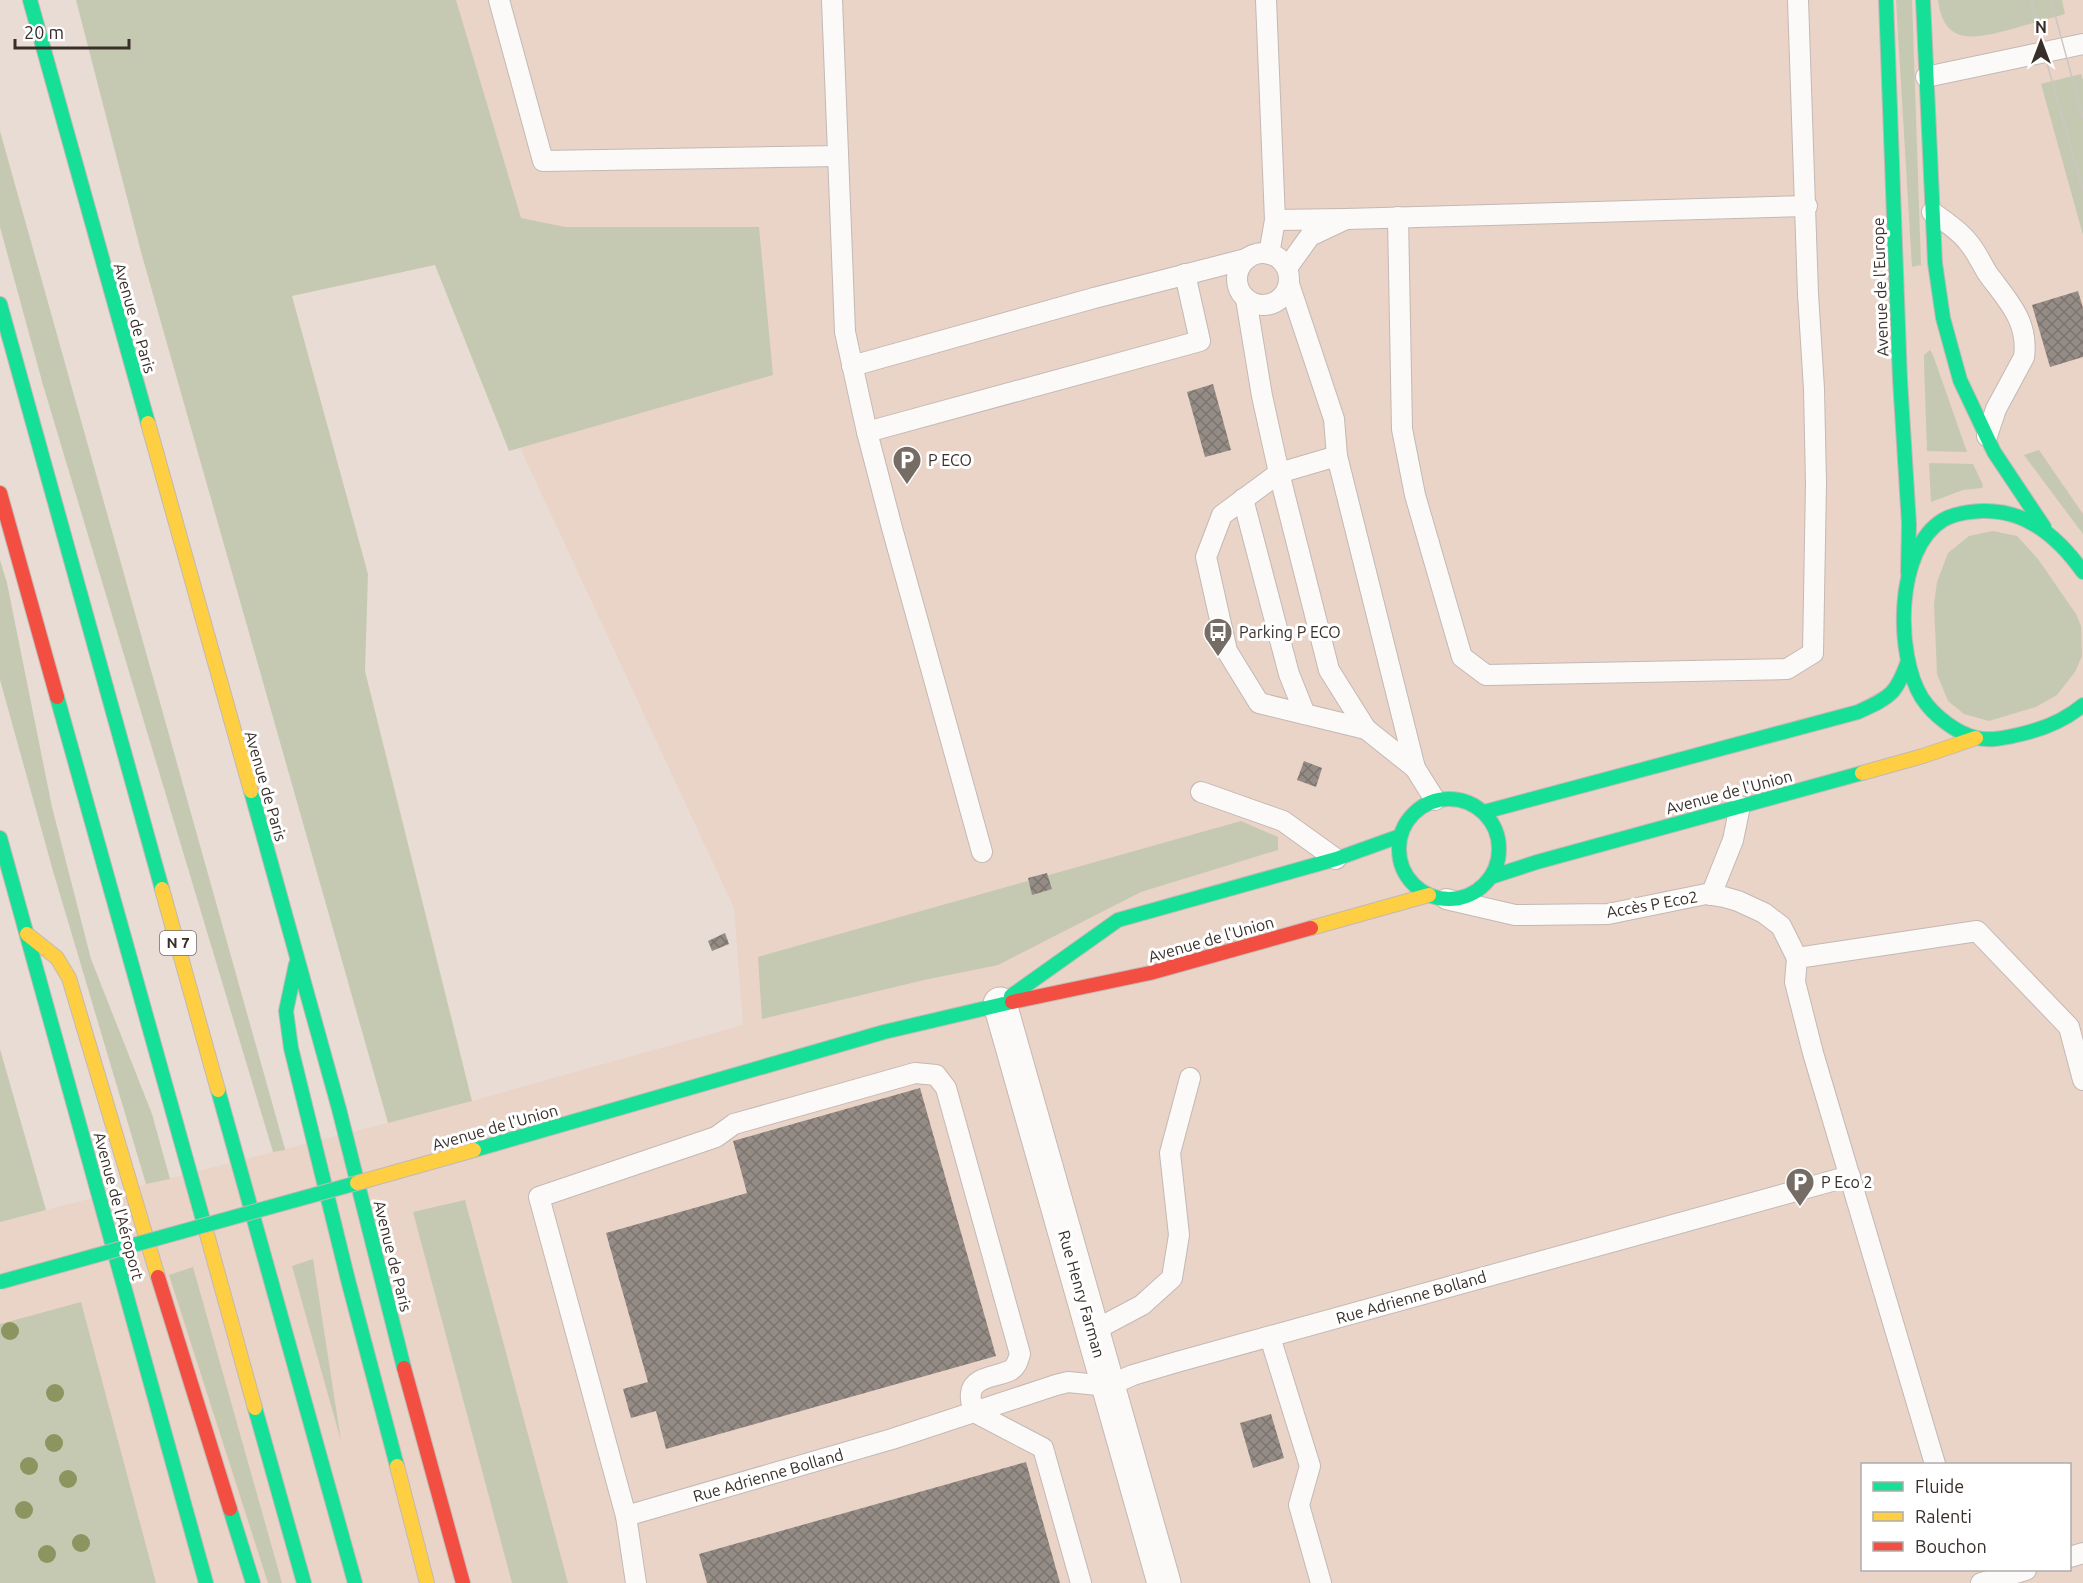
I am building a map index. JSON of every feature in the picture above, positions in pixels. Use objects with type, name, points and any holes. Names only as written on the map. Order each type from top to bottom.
[{"type":"main road","name":"Avenue de Paris","points":[[30,0],[339,1109],[411,1395],[463,1583]]},
{"type":"main road","name":"Avenue de l'Europe","points":[[1886,0],[1900,380],[1909,524],[1908,572]]},
{"type":"main road","points":[[1923,0],[1935,262],[1943,318],[1960,380],[1994,452],[2044,527],[2083,572]]},
{"type":"main road","name":"N 7","points":[[0,304],[354,1583]]},
{"type":"main road","points":[[0,493],[304,1583]]},
{"type":"main road","points":[[2044,527],[2010,512],[1981,510],[1948,518],[1934,527],[1915,553],[1908,572],[1903,610],[1908,662],[1922,697],[1942,721],[1976,738],[2010,737],[2048,727],[2081,710]]},
{"type":"main road","points":[[1484,812],[1858,712],[1884,700],[1900,684],[1908,662]]},
{"type":"main road","name":"Avenue de l'Union","points":[[0,1282],[474,1150],[884,1032],[1000,1004],[1150,973],[1437,897],[1463,898],[1479,889],[1491,877],[1537,862],[1923,756],[1976,738]]},
{"type":"main road","points":[[1437,897],[1414,885],[1403,871],[1398,854],[1400,836],[1407,820],[1419,808],[1435,800],[1453,798],[1470,802],[1484,812],[1495,826],[1500,843],[1498,861],[1491,877]]},
{"type":"main road","name":"Avenue de l'Union","points":[[1000,1004],[1118,920],[1336,859],[1400,836]]},
{"type":"main road","name":"Avenue de l'Aéroport","points":[[0,838],[206,1583]]},
{"type":"main road","points":[[27,934],[55,954],[69,978],[172,1323],[253,1583]]},
{"type":"main road","points":[[297,959],[286,1011],[291,1048],[348,1280],[427,1583]]},
{"type":"street","name":"Rue Henry Farman","points":[[1000,1004],[1164,1583]]},
{"type":"lane","points":[[499,0],[543,161],[838,156]]},
{"type":"lane","points":[[832,0],[845,332],[867,432],[892,528],[982,852]]},
{"type":"lane","points":[[1266,0],[1275,220],[1269,254]]},
{"type":"lane","points":[[1398,217],[1402,429],[1415,495],[1461,657],[1486,675],[1787,669],[1812,653],[1816,483],[1798,0]]},
{"type":"lane","points":[[1926,77],[2083,44]]},
{"type":"lane","points":[[1275,220],[1807,206]]},
{"type":"lane","points":[[1932,212],[1968,242],[1988,273],[2011,302],[2019,319],[2025,349],[2024,357],[1996,409],[1987,436]]},
{"type":"lane","points":[[1346,219],[1310,236],[1288,276],[1286,292],[1272,304],[1254,304],[1240,292],[1237,284],[1240,266],[1254,254],[1277,256],[1288,276],[1334,419],[1337,456],[1415,768],[1435,800]]},
{"type":"lane","points":[[852,366],[1246,259]]},
{"type":"lane","points":[[867,432],[1200,341],[1185,274]]},
{"type":"lane","points":[[1246,299],[1262,396],[1279,472],[1329,670],[1366,729],[1415,768]]},
{"type":"lane","points":[[1337,456],[1279,472],[1222,514],[1206,556],[1227,651],[1260,703],[1366,729]]},
{"type":"lane","points":[[1243,499],[1289,674],[1305,714]]},
{"type":"lane","points":[[1201,792],[1283,820],[1336,859]]},
{"type":"lane","points":[[1711,895],[1733,840],[1740,806]]},
{"type":"lane","name":"Accès P Eco2","points":[[1437,897],[1515,915],[1608,914],[1706,894],[1738,901],[1764,913],[1781,926],[1797,958]]},
{"type":"lane","points":[[1935,1463],[1813,1053],[1795,982],[1797,958],[1977,931],[2069,1027],[2083,1080]]},
{"type":"lane","points":[[636,1583],[626,1516],[538,1197],[716,1137],[734,1124],[915,1073],[936,1075],[946,1088],[1020,1354],[1012,1370],[976,1382],[970,1395],[974,1412],[1043,1448],[1081,1583]]},
{"type":"lane","points":[[1093,1331],[1142,1305],[1172,1278],[1179,1235],[1170,1153],[1190,1078]]},
{"type":"lane","name":"Rue Adrienne Bolland","points":[[626,1516],[892,1439],[1068,1382],[1108,1386],[1133,1375],[1270,1336],[1850,1176]]},
{"type":"lane","points":[[1270,1336],[1310,1466],[1299,1504],[1321,1583]]},
{"type":"lane","points":[[1979,1583],[2018,1571]]},
{"type":"shaded area","points":[[312,0],[2083,0],[2083,1583],[0,1583],[0,1171],[30,1214],[454,1106],[743,1025],[734,908]]},
{"type":"green space","points":[[76,0],[456,0],[521,218],[565,227],[759,227],[773,375],[509,451],[435,265],[292,296],[368,574],[365,671],[472,1101],[388,1123],[141,252]]},
{"type":"green space","points":[[1896,0],[1912,0],[1921,265],[1912,267]]},
{"type":"green space","points":[[1938,0],[2062,0],[2065,14],[1987,35],[1964,36],[1955,33],[1947,26],[1941,15]]},
{"type":"green space","points":[[2081,74],[2083,80],[2083,235],[2041,84]]},
{"type":"green space","points":[[0,131],[285,1150],[273,1152],[43,385],[0,227]]},
{"type":"green space","points":[[1930,350],[1967,452],[1927,451],[1924,355]]},
{"type":"green space","points":[[2039,450],[2083,514],[2083,534],[2024,455]]},
{"type":"green space","points":[[1929,463],[1973,464],[1983,485],[1982,488],[1963,490],[1931,502]]},
{"type":"green space","points":[[1993,531],[2017,536],[2038,559],[2076,614],[2081,626],[2082,656],[2075,672],[2057,695],[2036,707],[1989,721],[1964,714],[1948,701],[1937,674],[1934,604],[1937,582],[1948,553],[1969,536]]},
{"type":"green space","points":[[0,560],[7,583],[52,807],[91,959],[152,1114],[170,1179],[146,1184],[53,871],[0,680]]},
{"type":"green space","points":[[1241,821],[1278,837],[1278,850],[1141,892],[998,965],[924,980],[762,1019],[758,957]]},
{"type":"green space","points":[[0,1049],[46,1210],[0,1222]]},
{"type":"green space","points":[[465,1200],[568,1583],[512,1583],[413,1212]]},
{"type":"green space","points":[[313,1259],[341,1441],[292,1266]]},
{"type":"green space","points":[[193,1267],[282,1583],[268,1583],[169,1275]]},
{"type":"green space","points":[[81,1302],[156,1583],[0,1583],[0,1324]]},
{"type":"building","points":[[2078,291],[2083,308],[2083,357],[2050,367],[2032,305]]},
{"type":"building","points":[[1213,384],[1231,450],[1205,457],[1187,392]]},
{"type":"building","points":[[1304,761],[1322,768],[1316,787],[1297,780]]},
{"type":"building","points":[[1047,873],[1052,889],[1032,895],[1028,878]]},
{"type":"building","points":[[725,933],[729,944],[712,951],[708,941]]},
{"type":"building","points":[[920,1088],[996,1356],[666,1449],[656,1411],[631,1418],[623,1389],[648,1382],[606,1233],[747,1193],[733,1141]]},
{"type":"building","points":[[1271,1414],[1284,1458],[1253,1468],[1240,1423]]},
{"type":"building","points":[[1026,1462],[1060,1583],[707,1583],[699,1554]]},
{"type":"tram line","points":[[2031,0],[2083,190]]},
{"type":"tram line","points":[[2051,0],[2083,118]]},
{"type":"traffic: fast","points":[[30,0],[148,423]]},
{"type":"traffic: fast","points":[[1886,0],[1900,380],[1909,524],[1908,572]]},
{"type":"traffic: fast","points":[[1923,0],[1935,263],[1943,318],[1960,380],[1994,452],[2044,527]]},
{"type":"traffic: fast","points":[[0,304],[162,889]]},
{"type":"traffic: fast","points":[[2083,572],[2052,537],[2027,520],[1998,512],[1962,513],[1943,520],[1927,534],[1916,554],[1908,578],[1904,604],[1907,656],[1913,679],[1922,698],[1946,723],[1969,736],[1992,739],[2026,733],[2060,720],[2083,705]]},
{"type":"traffic: fast","points":[[1484,812],[1858,712],[1891,694],[1900,681],[1908,661]]},
{"type":"traffic: fast","points":[[57,697],[205,1227]]},
{"type":"traffic: fast","points":[[1491,877],[1537,862],[1862,773]]},
{"type":"traffic: fast","points":[[251,791],[339,1109],[404,1368]]},
{"type":"traffic: fast","points":[[1449,799],[1468,803],[1485,813],[1495,830],[1499,849],[1495,868],[1485,885],[1468,895],[1449,899],[1430,895],[1413,885],[1403,868],[1399,849],[1403,830],[1413,813],[1430,803],[1449,799]]},
{"type":"traffic: fast","points":[[1011,996],[1118,920],[1336,859],[1400,836]]},
{"type":"traffic: fast","points":[[0,838],[206,1583]]},
{"type":"traffic: fast","points":[[296,964],[286,1011],[291,1048],[397,1466]]},
{"type":"traffic: fast","points":[[474,1150],[884,1032],[1012,1002]]},
{"type":"traffic: fast","points":[[218,1090],[355,1583]]},
{"type":"traffic: fast","points":[[0,1282],[357,1183]]},
{"type":"traffic: fast","points":[[255,1408],[304,1583]]},
{"type":"traffic: fast","points":[[230,1509],[253,1583]]},
{"type":"traffic: slow","points":[[148,423],[251,791]]},
{"type":"traffic: slow","points":[[1862,773],[1976,738]]},
{"type":"traffic: slow","points":[[162,889],[218,1090]]},
{"type":"traffic: slow","points":[[1311,928],[1429,895]]},
{"type":"traffic: slow","points":[[27,934],[57,958],[69,978],[158,1277]]},
{"type":"traffic: slow","points":[[357,1183],[474,1150]]},
{"type":"traffic: slow","points":[[205,1227],[255,1408]]},
{"type":"traffic: slow","points":[[397,1466],[427,1583]]},
{"type":"traffic: jam","points":[[0,493],[57,697]]},
{"type":"traffic: jam","points":[[1012,1002],[1150,973],[1311,928]]},
{"type":"traffic: jam","points":[[158,1277],[230,1509]]},
{"type":"traffic: jam","points":[[404,1368],[463,1583]]},
{"type":"place","name":"P ECO","points":[[907,486]]},
{"type":"place","name":"Parking P ECO","points":[[1218,658]]},
{"type":"place","name":"P Eco 2","points":[[1800,1208]]}]
